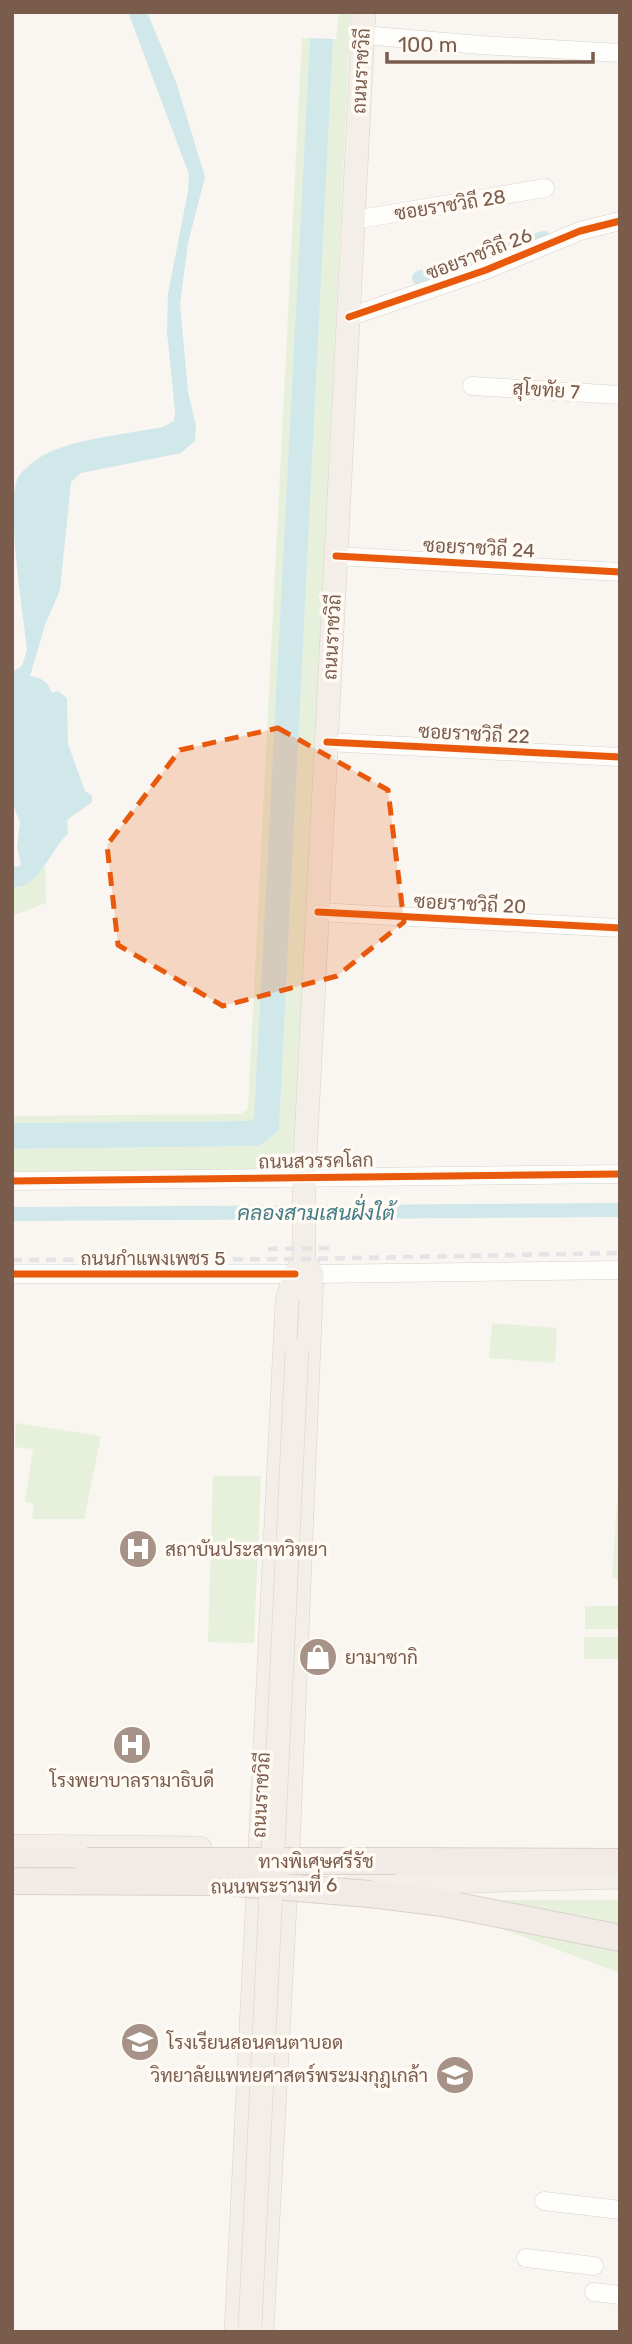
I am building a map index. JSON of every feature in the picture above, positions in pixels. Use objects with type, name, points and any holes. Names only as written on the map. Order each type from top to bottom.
[{"type":"highway","name":"ทางพิเศษศรีรัช","points":[[12,1861],[620,1862]]},
{"type":"highway","name":"ทางพิเศษศรีรัช","points":[[12,1881],[237,1883],[406,1899],[538,1920]]},
{"type":"highway","points":[[538,1920],[620,1938]]},
{"type":"highway","points":[[538,1920],[620,1954]]},
{"type":"main road","name":"ถนนราชวิถี","points":[[250,2330],[274,2106],[291,1789],[300,1274],[364,12]]},
{"type":"main road","name":"ถนนราชวิถี","points":[[250,2330],[247,2107],[261,1789],[287,1301],[300,1274]]},
{"type":"main road","points":[[250,2330],[300,1274]]},
{"type":"main road","points":[[261,1789],[272,1797],[291,1789]]},
{"type":"main road","name":"ถนนพระรามที่ 6","points":[[12,1846],[383,1852],[620,1849]]},
{"type":"main road","points":[[12,1872],[70,1889]]},
{"type":"main road","name":"ถนนพระรามที่ 6","points":[[12,1890],[285,1888],[409,1881],[620,1877]]},
{"type":"main road","points":[[247,2107],[274,2106]]},
{"type":"street","points":[[363,35],[481,46],[620,54]]},
{"type":"street","name":"ซอยราชวิถี 28","points":[[354,220],[545,188]]},
{"type":"street","name":"ซอยราชวิถี 26","points":[[349,317],[486,270],[580,231],[620,221]]},
{"type":"street","name":"สุโขทัย 7","points":[[472,386],[620,395]]},
{"type":"street","name":"ซอยราชวิถี 24","points":[[336,556],[620,572]]},
{"type":"street","name":"ซอยราชวิถี 22","points":[[327,742],[620,757]]},
{"type":"street","name":"ซอยราชวิถี 20","points":[[318,912],[620,928]]},
{"type":"street","name":"ถนนสวรรคโลก","points":[[12,1181],[304,1184],[620,1174]]},
{"type":"street","name":"ถนนกำแพงเพชร 5","points":[[12,1274],[620,1270]]},
{"type":"street","points":[[544,2200],[620,2210]]},
{"type":"street","points":[[526,2258],[594,2266]]},
{"type":"street","points":[[594,2292],[620,2295]]},
{"type":"highlighted area","points":[[278,728],[388,790],[404,922],[337,976],[223,1006],[118,945],[107,845],[180,750]]},
{"type":"green space","points":[[339,12],[351,12],[295,1147],[289,1159],[272,1171],[12,1175],[12,1149],[259,1146],[279,1131],[333,39],[336,39]]},
{"type":"green space","points":[[302,38],[310,38],[254,1118],[248,1121],[12,1123],[12,1116],[241,1114],[248,1108]]},
{"type":"green space","points":[[45,867],[46,903],[12,916],[12,888],[20,888]]},
{"type":"green space","points":[[492,1323],[557,1328],[555,1363],[489,1358]]},
{"type":"green space","points":[[16,1423],[101,1436],[84,1519],[32,1519],[34,1503],[25,1502],[33,1449],[15,1447]]},
{"type":"green space","points":[[620,1461],[620,1581],[612,1577]]},
{"type":"green space","points":[[213,1476],[261,1476],[254,1643],[208,1642]]},
{"type":"green space","points":[[585,1606],[620,1606],[620,1629],[585,1629]]},
{"type":"green space","points":[[584,1637],[620,1637],[620,1659],[584,1659]]},
{"type":"green space","points":[[482,1900],[620,1900],[620,1973],[481,1921]]},
{"type":"water","points":[[128,12],[147,12],[176,82],[205,177],[188,243],[180,304],[188,392],[196,426],[195,441],[181,453],[81,473],[71,482],[60,590],[45,625],[30,676],[44,681],[52,693],[58,691],[67,698],[68,744],[85,791],[92,796],[92,802],[67,820],[68,834],[37,875],[30,882],[12,888],[12,865],[21,865],[17,847],[20,822],[12,803],[12,672],[22,666],[27,650],[14,533],[15,489],[19,476],[39,458],[65,446],[163,427],[174,421],[167,332],[168,294],[189,174]]},
{"type":"water","points":[[310,38],[333,39],[279,1131],[259,1146],[12,1149],[12,1123],[248,1121],[254,1118]]},
{"type":"waterway","points":[[419,278],[544,238]]},
{"type":"waterway","name":"คลองสามเสนฝั่งใต้","points":[[12,1214],[620,1210]]},
{"type":"railway","points":[[268,1249],[334,1248]]},
{"type":"railway","points":[[12,1260],[304,1259],[620,1253]]},
{"type":"cycle path","points":[[349,317],[486,270],[580,231],[620,221]]},
{"type":"cycle path","points":[[336,556],[620,572]]},
{"type":"cycle path","points":[[327,742],[620,757]]},
{"type":"cycle path","points":[[318,912],[620,928]]},
{"type":"cycle path","points":[[12,1181],[620,1174]]},
{"type":"cycle path","points":[[12,1274],[295,1274]]},
{"type":"place","name":"สถาบันประสาทวิทยา","points":[[138,1549]]},
{"type":"place","name":"ยามาซากิ","points":[[318,1657]]},
{"type":"place","name":"โรงพยาบาลรามาธิบดี","points":[[132,1745]]},
{"type":"place","name":"โรงเรียนสอนคนตาบอด","points":[[140,2042]]},
{"type":"place","name":"วิทยาลัยแพทยศาสตร์พระมงกุฎเกล้า","points":[[455,2075]]}]
